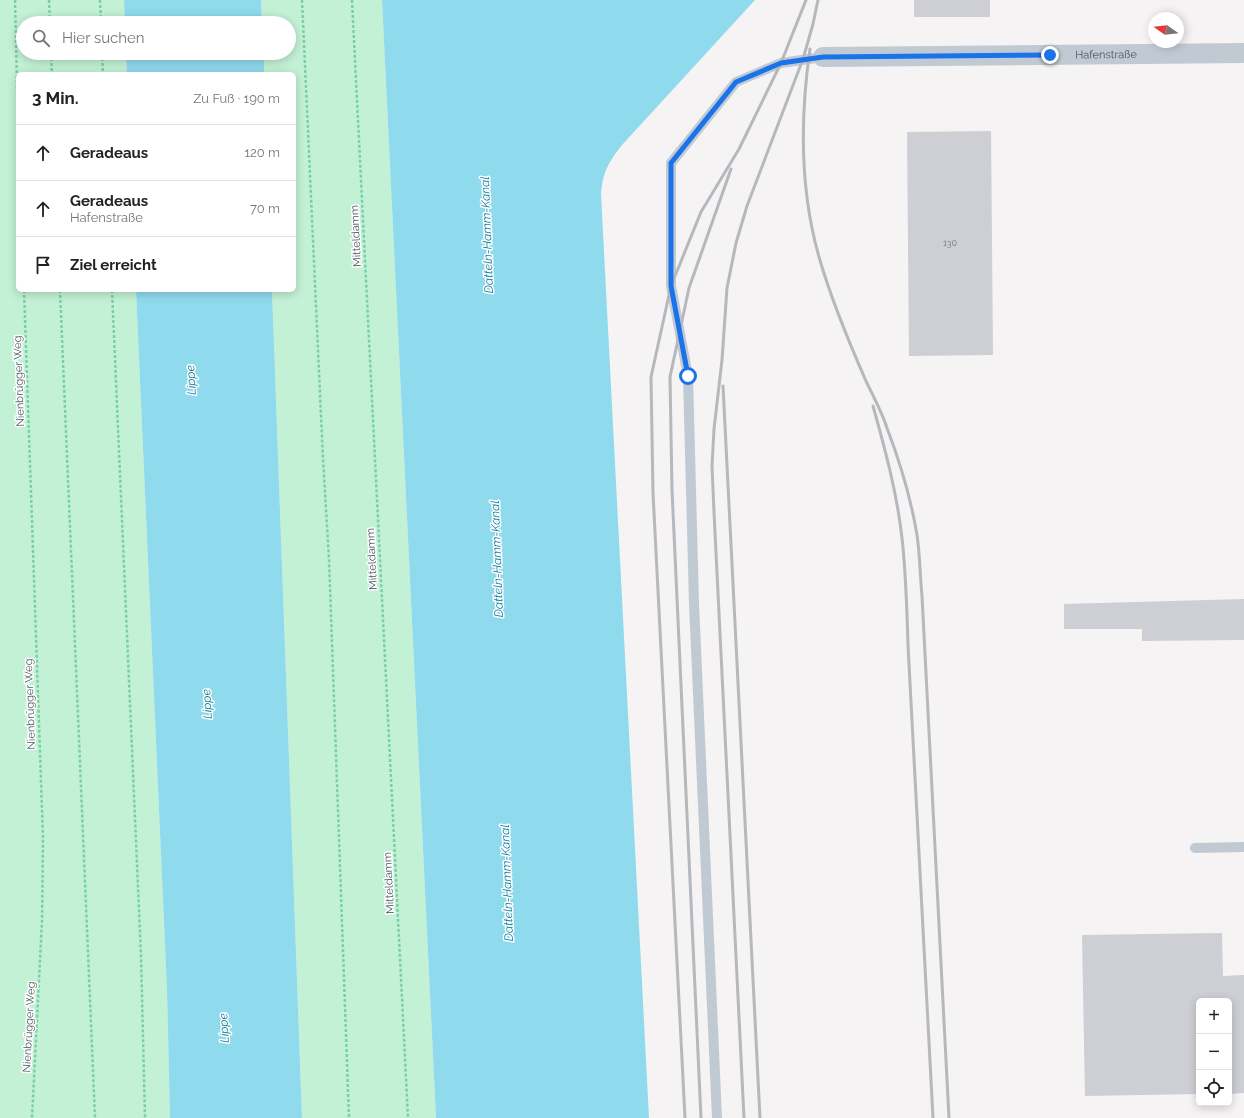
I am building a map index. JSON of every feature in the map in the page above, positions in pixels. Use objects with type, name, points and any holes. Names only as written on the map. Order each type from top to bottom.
[{"type":"street","name":"Hafenstraße","points":[[823,57],[1244,53]]},
{"type":"lane","points":[[717,1118],[694,612],[688,376],[671,286],[671,163],[736,82],[781,63],[823,57]]},
{"type":"lane","points":[[1195,848],[1244,847]]},
{"type":"path","points":[[15,0],[16,42]]},
{"type":"path","points":[[49,0],[50,16]]},
{"type":"path","points":[[100,0],[101,16]]},
{"type":"path","points":[[302,0],[328,559],[349,1118]]},
{"type":"path","name":"Mitteldamm","points":[[352,0],[408,1118]]},
{"type":"path","points":[[16,60],[17,72]]},
{"type":"path","points":[[51,60],[52,72]]},
{"type":"path","points":[[102,60],[103,72]]},
{"type":"path","name":"Nienbrügger Weg","points":[[24,292],[43,839],[42,929],[32,1118]]},
{"type":"path","points":[[60,292],[95,1118]]},
{"type":"path","points":[[112,292],[140,948],[145,1118]]},
{"type":"green space","points":[[0,0],[124,0],[125,16],[16,16],[16,60],[126,60],[127,72],[16,72],[16,292],[136,292],[167,990],[170,1118],[0,1118]]},
{"type":"green space","points":[[261,0],[382,0],[436,1118],[302,1118],[272,292],[296,292],[296,72],[264,72],[264,60],[296,60],[296,16],[262,16]]},
{"type":"water","points":[[124,0],[261,0],[262,16],[125,16]]},
{"type":"water","name":"Datteln-Hamm-Kanal","points":[[382,0],[755,0],[622,145],[607,168],[601,194],[649,1118],[436,1118]]},
{"type":"water","points":[[126,60],[264,60],[264,72],[127,72]]},
{"type":"water","name":"Lippe","points":[[136,292],[272,292],[302,1118],[170,1118],[167,990]]},
{"type":"building","points":[[914,0],[990,0],[990,17],[914,17]]},
{"type":"building","points":[[991,131],[993,355],[909,356],[907,132]]},
{"type":"building","points":[[1244,599],[1244,640],[1142,641],[1142,629],[1064,629],[1064,604]]},
{"type":"building","points":[[1222,933],[1223,976],[1244,975],[1244,1093],[1232,1094],[1232,998],[1196,998],[1196,1094],[1085,1096],[1082,935]]},
{"type":"railway","points":[[685,1118],[653,493],[651,377],[671,286],[701,212],[739,149],[781,63],[806,0]]},
{"type":"railway","points":[[744,1118],[714,512],[712,466],[714,429],[722,360],[727,288],[736,243],[747,206],[803,59],[818,0]]},
{"type":"railway","points":[[810,49],[803,127],[805,180],[813,232],[819,257],[834,304],[859,366],[883,416],[896,454],[905,481],[915,521],[918,543],[949,1118]]},
{"type":"railway","points":[[701,1118],[672,490],[670,377],[689,288],[731,169]]},
{"type":"railway","points":[[723,386],[760,1118]]},
{"type":"railway","points":[[873,406],[894,488],[902,538],[907,605],[933,1118]]},
{"type":"route","points":[[688,376],[671,286],[671,163],[736,82],[781,63],[823,57],[1050,55]]}]
